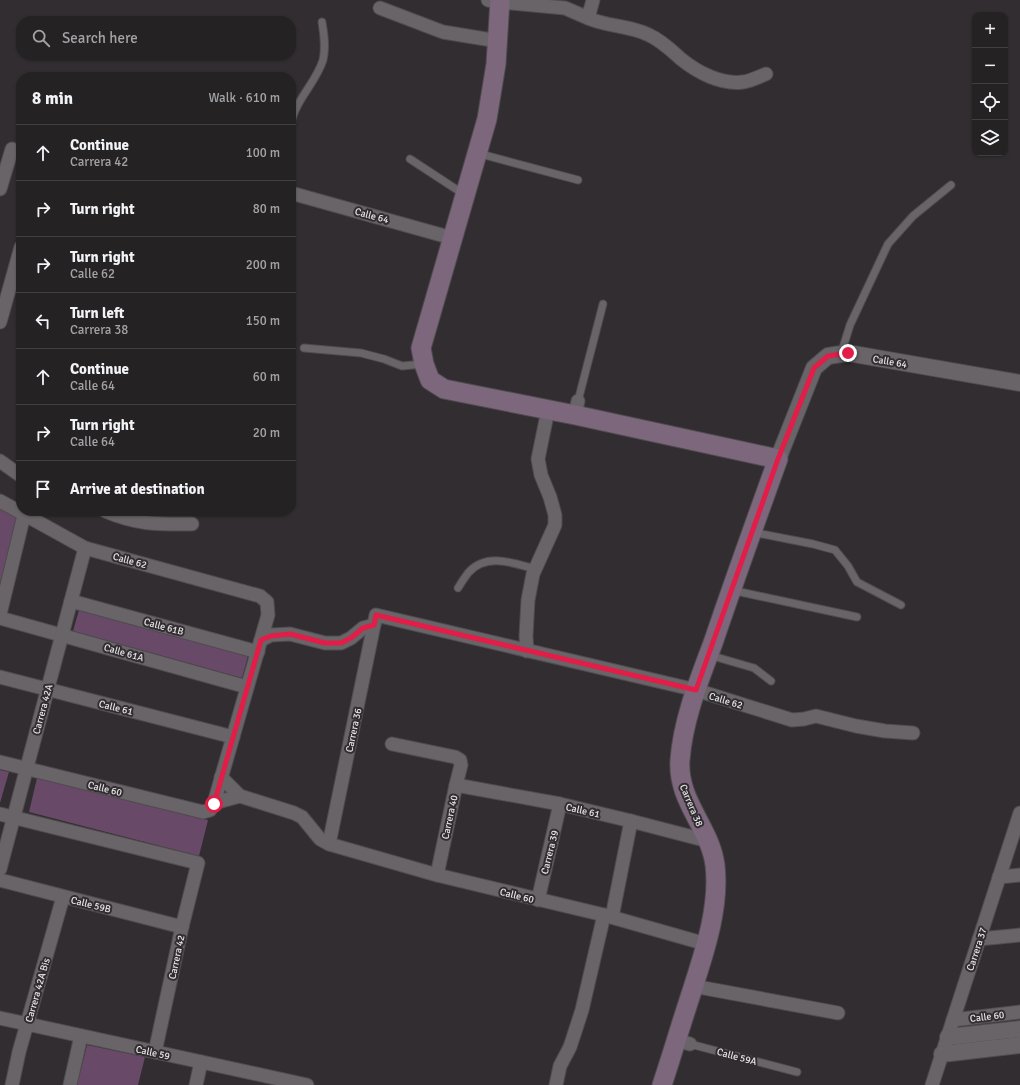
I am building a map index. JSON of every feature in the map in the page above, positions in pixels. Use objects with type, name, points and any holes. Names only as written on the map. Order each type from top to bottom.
[{"type":"main road","points":[[496,1],[498,40],[496,64],[487,119],[421,348],[424,364],[430,380],[444,389],[548,410],[576,408],[778,459]]},
{"type":"main road","name":"Carrera 38","points":[[662,1085],[683,1042],[693,986],[706,944],[714,903],[716,883],[715,864],[708,841],[681,786],[680,762],[682,738],[708,655],[778,459]]},
{"type":"street","points":[[588,18],[593,0]]},
{"type":"street","points":[[496,1],[565,8],[599,23],[634,29],[650,35],[694,68],[705,74],[727,82],[742,82],[766,74]]},
{"type":"street","points":[[380,8],[443,32],[498,40]]},
{"type":"street","points":[[0,188],[11,148]]},
{"type":"street","name":"Calle 64","points":[[296,194],[452,238]]},
{"type":"street","points":[[0,322],[16,265]]},
{"type":"street","name":"Calle 64","points":[[778,459],[814,368],[828,356],[848,353],[1020,383]]},
{"type":"street","points":[[527,651],[526,636],[528,600],[533,574],[555,525],[555,515],[550,497],[540,475],[538,459],[548,410]]},
{"type":"street","points":[[0,461],[16,472]]},
{"type":"street","name":"Calle 62","points":[[0,501],[16,510]]},
{"type":"street","points":[[0,614],[24,516]]},
{"type":"street","name":"Calle 62","points":[[26,516],[85,548],[260,596],[267,602],[268,615]]},
{"type":"street","points":[[117,516],[141,523],[192,524]]},
{"type":"street","name":"Carrera 42A","points":[[0,869],[85,548]]},
{"type":"street","name":"Calle 61B","points":[[71,600],[259,646]]},
{"type":"street","points":[[212,807],[268,615],[282,629],[290,634],[325,643],[341,643],[351,638],[375,620]]},
{"type":"street","name":"Calle 61A","points":[[0,618],[247,687]]},
{"type":"street","name":"Calle 62","points":[[375,620],[527,651],[696,690],[792,720],[816,716],[856,726],[885,731],[914,733]]},
{"type":"street","name":"Carrera 36","points":[[329,844],[375,620]]},
{"type":"street","points":[[259,646],[271,636],[290,634]]},
{"type":"street","name":"Calle 61","points":[[0,677],[233,737]]},
{"type":"street","name":"Carrera 40","points":[[392,744],[455,757],[460,760],[461,765],[437,875]]},
{"type":"street","name":"Calle 60","points":[[0,762],[203,812],[212,807]]},
{"type":"street","points":[[221,777],[240,796],[294,812],[302,817],[320,839],[329,844]]},
{"type":"street","name":"Calle 61","points":[[456,784],[560,804],[708,841]]},
{"type":"street","points":[[212,807],[240,796]]},
{"type":"street","name":"Carrera 39","points":[[538,900],[560,804]]},
{"type":"street","points":[[0,814],[14,818]]},
{"type":"street","name":"Carrera 37","points":[[932,1085],[1020,815]]},
{"type":"street","name":"Carrera 42","points":[[14,818],[198,863],[182,927],[155,1052]]},
{"type":"street","points":[[556,1085],[560,1066],[570,1047],[582,1010],[608,916],[631,821]]},
{"type":"street","name":"Calle 60","points":[[329,844],[437,875],[608,916],[706,944]]},
{"type":"street","points":[[999,877],[1020,875]]},
{"type":"street","name":"Calle 59B","points":[[0,880],[182,927]]},
{"type":"street","name":"Carrera 42A Bis","points":[[12,1085],[19,1052],[63,897]]},
{"type":"street","points":[[979,939],[1020,935]]},
{"type":"street","points":[[693,986],[838,1013]]},
{"type":"street","name":"Calle 60","points":[[953,1020],[1020,1012]]},
{"type":"street","name":"Calle 59","points":[[0,1018],[201,1062],[263,1080],[306,1085]]},
{"type":"street","points":[[948,1037],[1020,1030]]},
{"type":"street","points":[[70,1085],[81,1036]]},
{"type":"street","points":[[942,1054],[1020,1045]]},
{"type":"street","points":[[196,1085],[201,1062]]},
{"type":"lane","points":[[296,110],[323,59],[325,39],[322,22]]},
{"type":"lane","points":[[477,153],[578,180]]},
{"type":"lane","points":[[410,159],[465,195]]},
{"type":"lane","points":[[841,354],[850,325],[888,244],[912,216],[951,185]]},
{"type":"lane","points":[[576,408],[603,304]]},
{"type":"lane","points":[[304,348],[361,353],[384,359],[402,366],[424,364]]},
{"type":"lane","points":[[752,532],[813,544],[835,550],[848,566],[857,582],[900,605]]},
{"type":"lane","points":[[458,588],[469,571],[480,563],[492,560],[505,561],[535,569]]},
{"type":"lane","points":[[731,590],[857,617]]},
{"type":"lane","points":[[708,655],[754,668],[771,681]]},
{"type":"lane","name":"Calle 59A","points":[[683,1042],[797,1072]]},
{"type":"shaded area","points":[[0,506],[18,517],[0,585]]},
{"type":"shaded area","points":[[79,610],[248,656],[242,678],[73,631]]},
{"type":"shaded area","points":[[0,770],[9,772],[0,803]]},
{"type":"shaded area","points":[[37,778],[208,820],[199,856],[29,812]]},
{"type":"shaded area","points":[[87,1045],[145,1057],[138,1085],[77,1085]]},
{"type":"route","points":[[214,804],[261,640],[278,634],[290,634],[325,643],[341,643],[351,638],[363,628],[374,625],[376,615],[696,690],[778,459],[814,368],[828,356],[848,353]]}]
